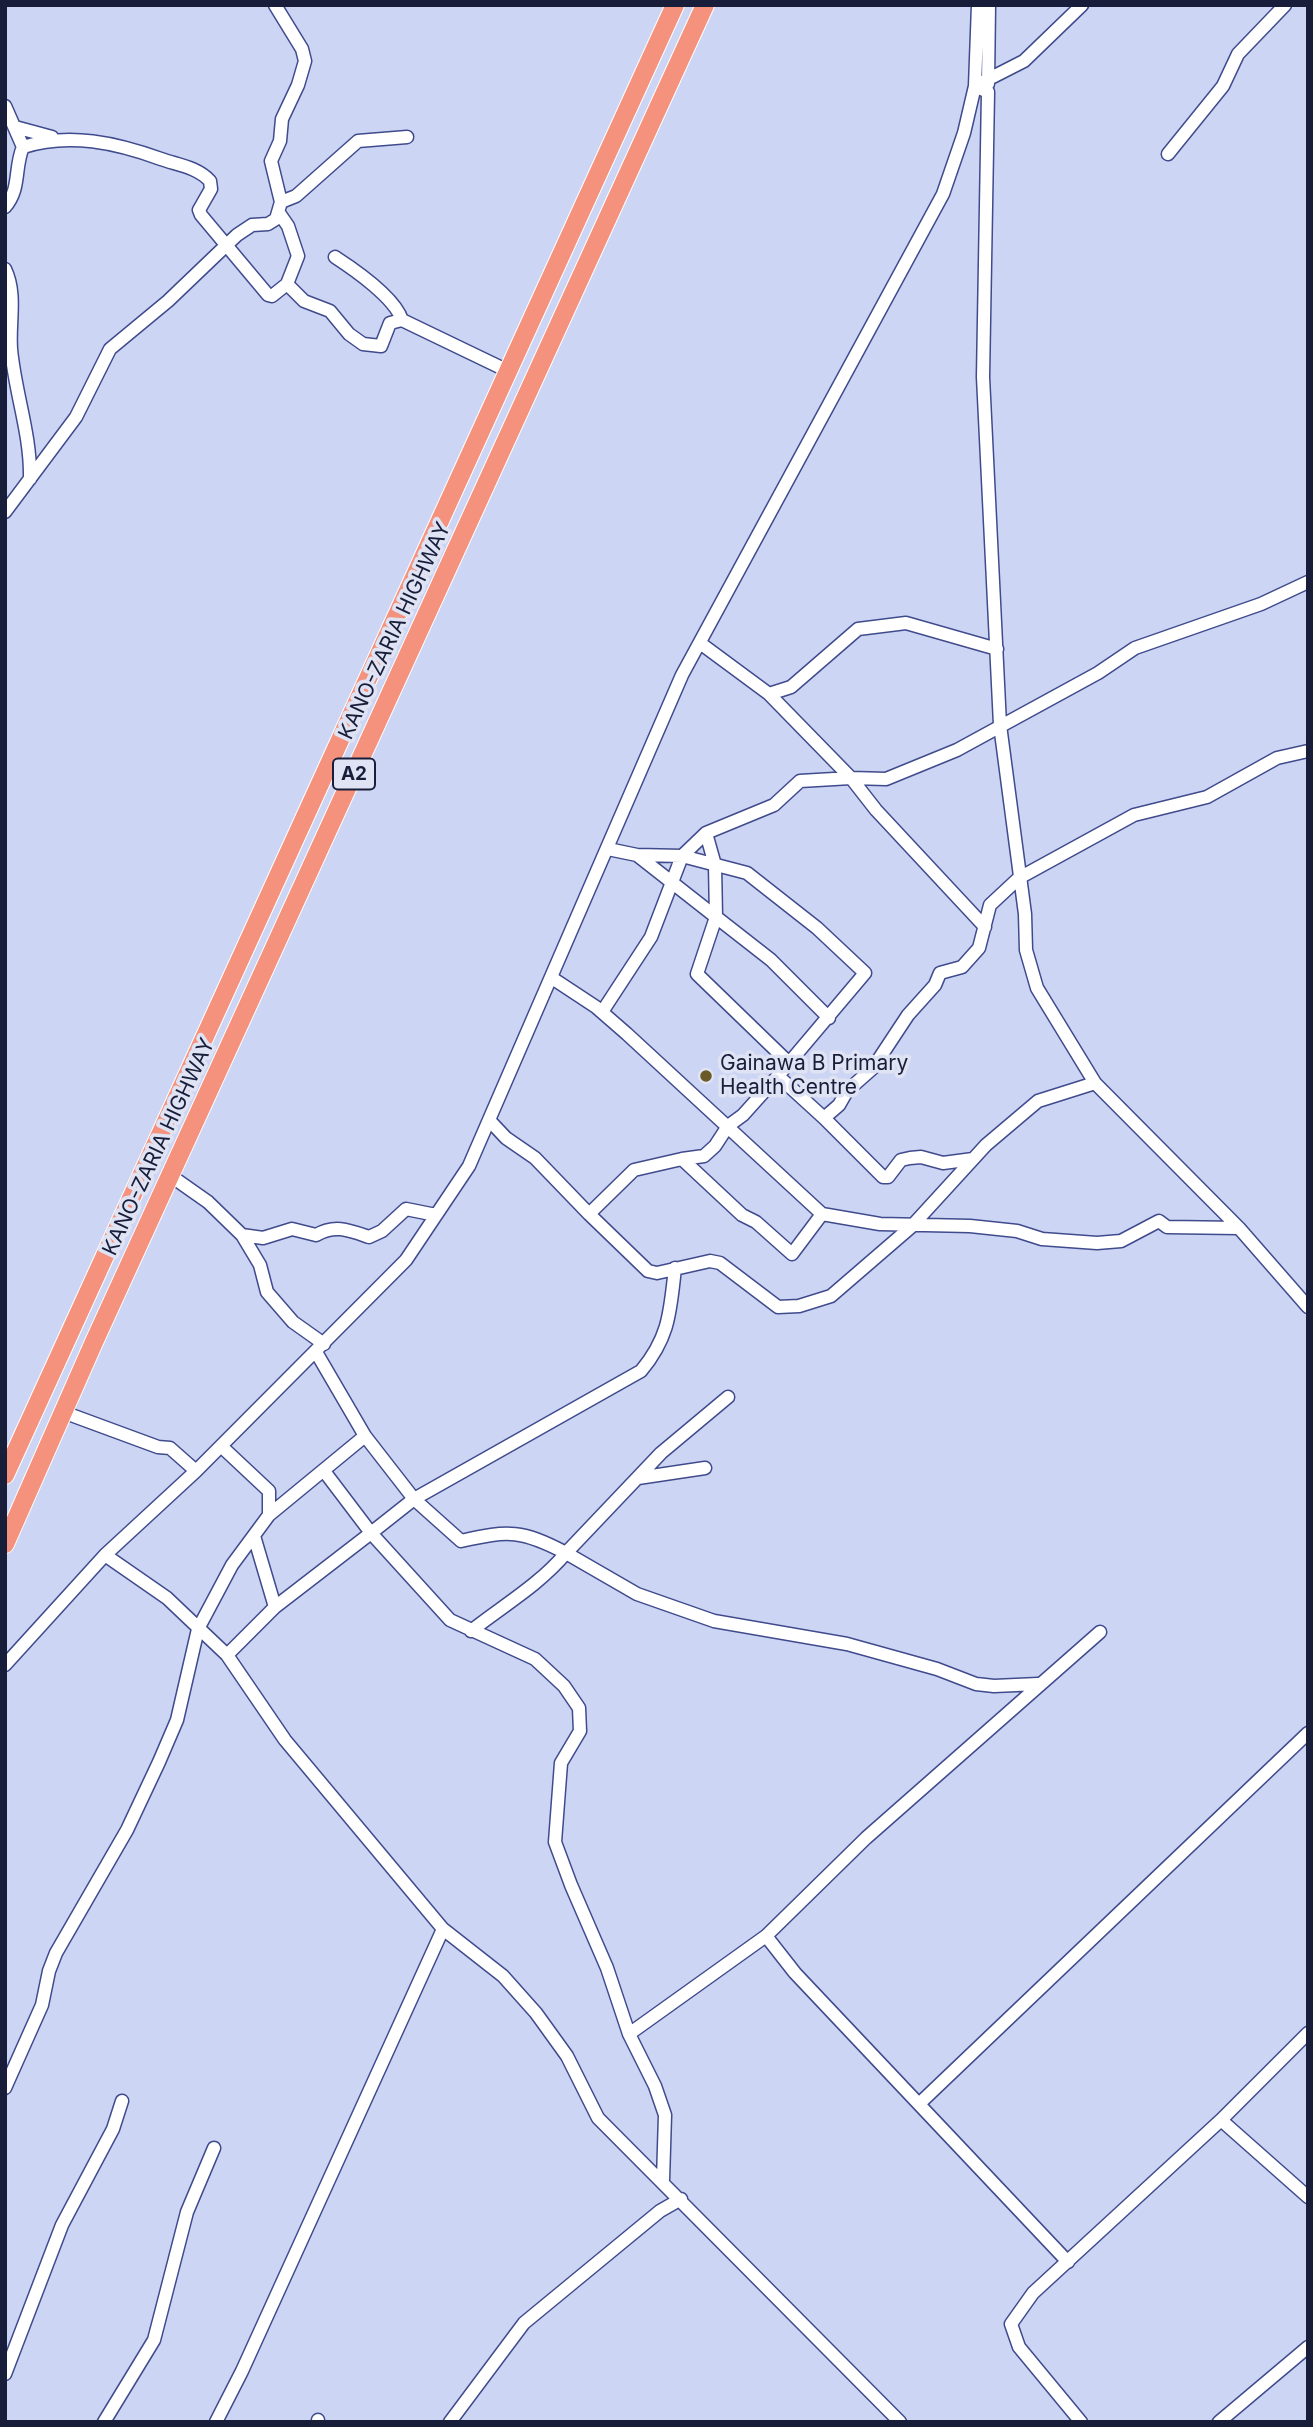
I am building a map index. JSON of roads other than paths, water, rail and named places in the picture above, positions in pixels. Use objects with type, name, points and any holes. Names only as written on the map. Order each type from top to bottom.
[{"type":"highway","name":"KANO-ZARIA HIGHWAY","points":[[5,1475],[675,5]]},
{"type":"highway","name":"KANO-ZARIA HIGHWAY","points":[[5,1545],[63,1412],[705,5]]},
{"type":"street","points":[[15,127],[59,139],[108,142],[204,175],[211,189],[199,210],[268,295],[272,296],[287,284],[298,256],[280,207],[270,167],[280,141],[282,119],[298,85],[305,61],[302,49],[275,5]]},
{"type":"street","points":[[5,1665],[105,1555],[196,1471],[406,1260],[469,1166],[682,675],[943,194],[964,133],[975,86],[978,5]]},
{"type":"street","points":[[989,5],[983,377],[1000,725],[1020,878],[1026,950],[1037,988],[1095,1083],[1239,1228],[1308,1307]]},
{"type":"street","points":[[975,86],[988,86],[1024,61],[1082,5]]},
{"type":"street","points":[[1168,154],[1223,86],[1238,54],[1284,5]]},
{"type":"street","points":[[5,106],[23,147],[18,159],[17,186],[5,207]]},
{"type":"street","points":[[5,512],[76,418],[110,349],[168,301],[226,245],[252,225],[268,224],[280,207],[358,141],[407,137]]},
{"type":"street","points":[[23,147],[59,139]]},
{"type":"street","points":[[335,257],[392,304],[402,320],[508,371]]},
{"type":"street","points":[[5,269],[13,285],[11,350],[24,416],[30,479]]},
{"type":"street","points":[[287,284],[304,301],[330,311],[349,334],[370,347],[381,346],[390,323],[402,320]]},
{"type":"street","points":[[602,1012],[651,937],[682,856],[706,833],[774,805],[800,781],[886,779],[957,750],[1098,673],[1135,648],[1261,604],[1308,582]]},
{"type":"street","points":[[769,694],[791,687],[858,629],[906,623],[997,649]]},
{"type":"street","points":[[700,643],[769,694],[851,778],[876,810],[985,928]]},
{"type":"street","points":[[824,1118],[839,1105],[847,1090],[873,1068],[908,1015],[935,985],[940,973],[961,967],[979,948],[990,905],[1020,878],[1134,815],[1207,797],[1277,758],[1308,751]]},
{"type":"street","points":[[706,833],[715,865],[716,916],[697,974],[789,1063]]},
{"type":"street","points":[[589,1214],[634,1170],[704,1156],[728,1126],[743,1115],[778,1076],[865,973],[817,928],[747,873],[682,856],[637,855],[608,849]]},
{"type":"street","points":[[637,855],[771,960],[829,1018]]},
{"type":"street","points":[[552,978],[602,1012],[822,1214],[911,1227],[971,1226],[1017,1231],[1042,1239],[1097,1243],[1121,1241],[1158,1221],[1167,1227],[1239,1228]]},
{"type":"street","points":[[778,1076],[883,1177],[888,1177],[901,1160],[909,1158],[921,1157],[943,1163],[973,1159]]},
{"type":"street","points":[[489,1120],[506,1138],[535,1158],[648,1272],[710,1261],[720,1263],[778,1307],[799,1306],[831,1296],[911,1227],[973,1159],[1038,1101],[1095,1083]]},
{"type":"street","points":[[682,1159],[742,1215],[756,1222],[792,1254],[822,1214]]},
{"type":"street","points":[[171,1176],[208,1202],[242,1235],[260,1265],[267,1292],[320,1348],[365,1436],[414,1499],[461,1541],[509,1531],[536,1537],[637,1594],[714,1621],[847,1644],[937,1669],[976,1684],[1038,1684]]},
{"type":"street","points":[[242,1235],[263,1238],[292,1229],[316,1235],[329,1228],[343,1228],[369,1237],[382,1231],[406,1209],[436,1215]]},
{"type":"street","points":[[227,1655],[275,1607],[414,1499],[641,1371],[659,1350],[668,1326],[676,1268]]},
{"type":"street","points":[[471,1630],[530,1589],[638,1478],[728,1397]]},
{"type":"street","points":[[63,1412],[158,1447],[170,1447],[196,1471]]},
{"type":"street","points":[[5,2088],[42,2005],[48,1971],[56,1953],[127,1830],[177,1720],[198,1629],[232,1565],[269,1515],[365,1436]]},
{"type":"street","points":[[220,1446],[265,1485],[271,1500],[269,1515]]},
{"type":"street","points":[[638,1478],[705,1468]]},
{"type":"street","points":[[324,1471],[371,1533],[450,1620],[535,1659],[564,1686],[579,1708],[580,1731],[561,1763],[555,1842],[607,1968],[629,2034],[655,2086],[665,2115],[663,2180]]},
{"type":"street","points":[[254,1536],[275,1607]]},
{"type":"street","points":[[105,1555],[150,1585],[227,1655],[285,1740],[443,1929],[503,1976],[536,2013],[567,2056],[598,2118],[627,2150],[663,2180],[900,2422]]},
{"type":"street","points":[[629,2034],[766,1937],[866,1838],[1100,1632]]},
{"type":"street","points":[[920,2103],[1308,1733]]},
{"type":"street","points":[[216,2422],[248,2359],[443,1929]]},
{"type":"street","points":[[766,1937],[795,1973],[1068,2262]]},
{"type":"street","points":[[1081,2422],[1019,2347],[1011,2324],[1033,2293],[1222,2120],[1308,2034]]},
{"type":"street","points":[[5,2374],[62,2225],[113,2129],[122,2101]]},
{"type":"street","points":[[1222,2120],[1308,2197]]},
{"type":"street","points":[[104,2422],[154,2340],[187,2212],[214,2148]]},
{"type":"street","points":[[450,2422],[524,2323],[642,2226],[681,2199]]},
{"type":"street","points":[[1219,2422],[1308,2347]]},
{"type":"place","name":"Gainawa B Primary Health Centre","points":[[706,1076]]}]
